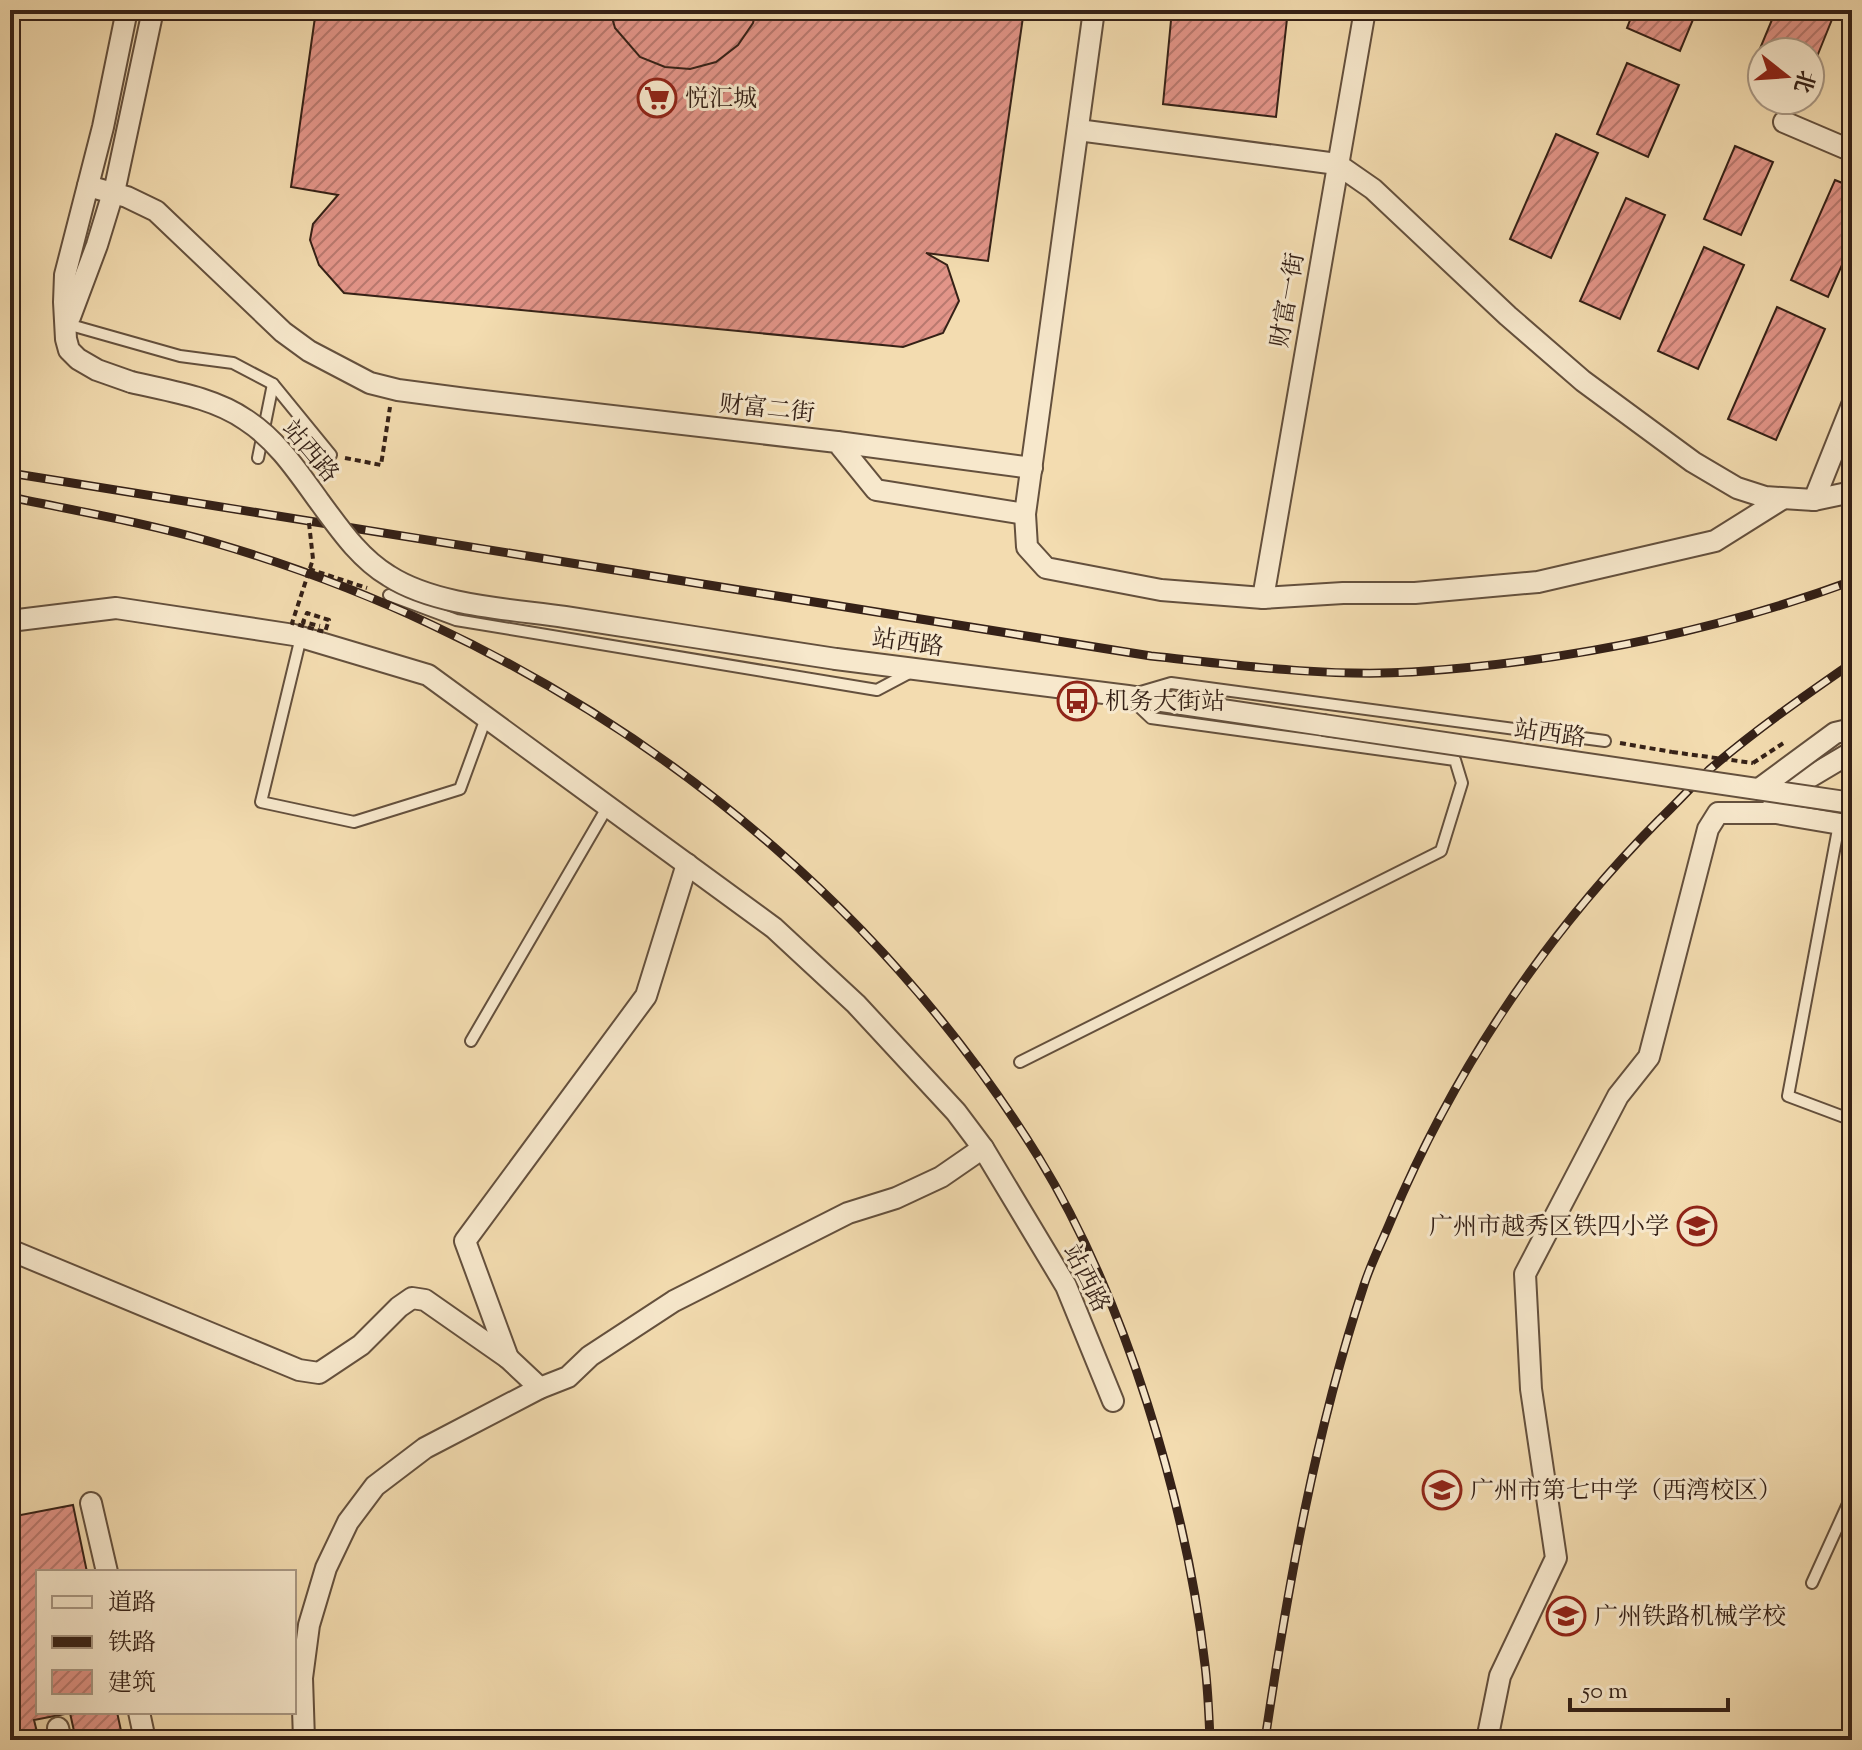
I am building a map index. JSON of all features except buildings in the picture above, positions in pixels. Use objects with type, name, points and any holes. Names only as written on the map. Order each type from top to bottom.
[{"type":"street","name":"站西路","points":[[127,10],[65,275],[66,339],[69,350],[97,370],[217,405],[246,419],[291,463],[344,535],[367,559],[388,576],[414,589],[493,607],[836,659],[1128,696],[1852,803]]},
{"type":"street","points":[[67,324],[113,193],[153,10]]},
{"type":"street","points":[[1094,10],[1025,514],[1027,547],[1046,568],[1161,590],[1263,598],[1415,593],[1538,582],[1715,541],[1782,499]]},
{"type":"street","name":"财富一街","points":[[1263,598],[1365,10]]},
{"type":"street","points":[[1784,122],[1852,151]]},
{"type":"street","points":[[1078,130],[1337,164],[1373,189],[1519,326],[1635,422],[1693,462],[1737,488],[1765,497],[1814,500],[1852,492]]},
{"type":"street","name":"财富二街","points":[[88,186],[156,211],[283,332],[309,351],[370,383],[393,389],[659,423],[837,442],[876,490],[1025,514]]},
{"type":"street","points":[[1814,500],[1852,405]]},
{"type":"street","points":[[837,442],[1032,468]]},
{"type":"street","name":"站西路","points":[[10,621],[116,608],[301,637],[428,675],[774,928],[856,1004],[956,1112],[983,1148],[1066,1286],[1113,1401]]},
{"type":"street","points":[[1759,789],[1835,733],[1852,729]]},
{"type":"street","points":[[1747,815],[1852,752]]},
{"type":"street","points":[[1487,1740],[1500,1676],[1556,1558],[1531,1389],[1525,1274],[1618,1096],[1649,1057],[1708,829],[1718,813],[1776,813],[1846,825]]},
{"type":"street","points":[[508,1358],[465,1241],[646,996],[687,864]]},
{"type":"street","points":[[304,1740],[302,1678],[309,1625],[326,1568],[348,1522],[375,1486],[425,1448],[540,1388],[568,1377],[599,1349],[674,1301],[848,1213],[896,1198],[941,1177],[983,1148]]},
{"type":"street","points":[[10,1250],[299,1370],[319,1373],[361,1345],[412,1298],[425,1300],[508,1358],[540,1388]]},
{"type":"street","points":[[91,1503],[107,1570]]},
{"type":"street","points":[[139,1714],[145,1740]]},
{"type":"lane","points":[[67,324],[180,356],[233,363],[273,384],[331,455]]},
{"type":"lane","points":[[258,458],[273,384]]},
{"type":"lane","points":[[389,595],[456,620],[877,690],[917,670]]},
{"type":"lane","points":[[301,637],[261,802],[354,822],[460,789],[486,718]]},
{"type":"lane","points":[[1020,1062],[1441,851],[1462,783],[1455,760],[1151,718],[1128,696],[1171,683],[1605,741]]},
{"type":"lane","points":[[471,1041],[608,806]]},
{"type":"lane","points":[[1846,825],[1788,1096],[1852,1120]]},
{"type":"lane","points":[[1812,1583],[1852,1495]]},
{"type":"path","points":[[331,455],[381,465],[393,389]]},
{"type":"path","points":[[309,521],[313,559],[292,623],[325,632],[329,620],[307,613],[303,622],[320,626]]},
{"type":"path","points":[[309,569],[389,595]]},
{"type":"path","points":[[1605,741],[1753,763]]},
{"type":"railway","points":[[10,473],[1151,656],[1314,672],[1412,672],[1580,653],[1745,616],[1852,581]]},
{"type":"railway","points":[[10,497],[162,529],[239,550],[352,590],[432,625],[523,672],[611,724],[695,783],[774,848],[849,918],[918,993],[982,1073],[1039,1158],[1099,1274],[1147,1403],[1183,1536],[1205,1665],[1210,1740]]},
{"type":"railway","points":[[1265,1740],[1305,1510],[1331,1397],[1373,1261],[1443,1111],[1506,1007],[1578,910],[1617,864],[1709,770],[1761,728],[1852,663]]},
{"type":"place","name":"悦汇城","points":[[657,98]]},
{"type":"place","name":"机务大街站","points":[[1077,701]]},
{"type":"place","name":"广州市越秀区铁四小学","points":[[1697,1226]]},
{"type":"place","name":"广州市第七中学（西湾校区）","points":[[1442,1490]]},
{"type":"place","name":"广州铁路机械学校","points":[[1566,1616]]}]
